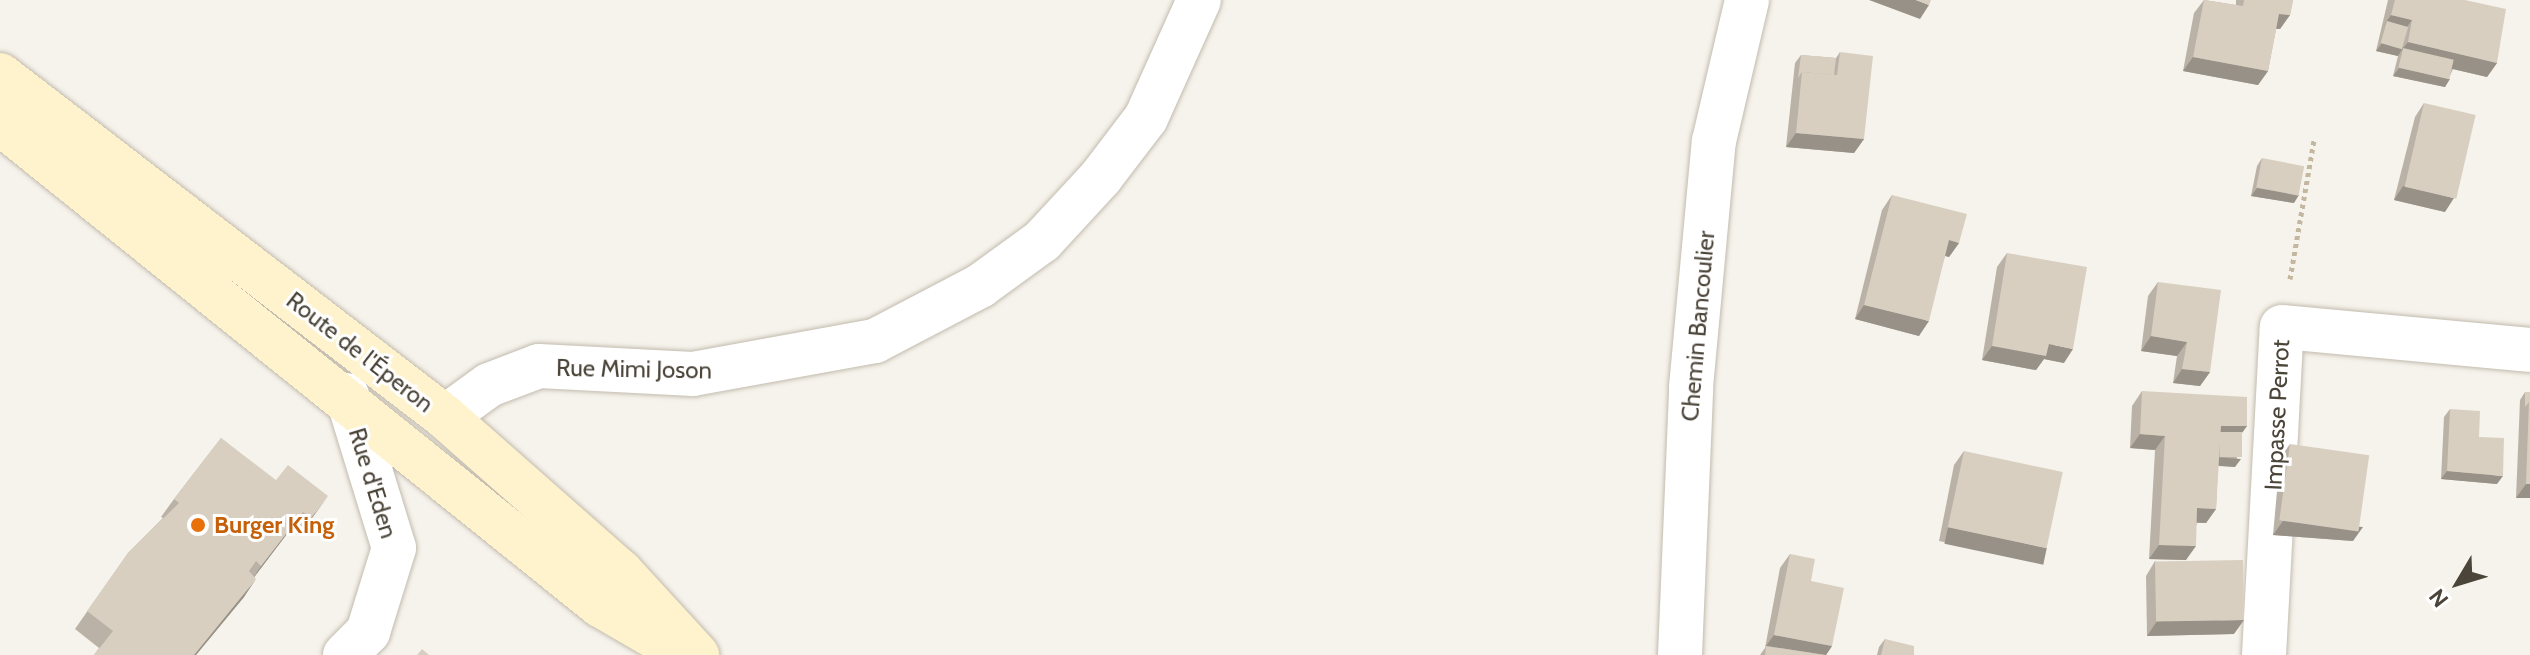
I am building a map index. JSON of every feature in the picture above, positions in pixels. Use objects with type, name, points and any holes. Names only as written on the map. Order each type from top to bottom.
[{"type":"main road","name":"Route de l'Éperon","points":[[0,75],[445,417],[621,572],[697,655]]},
{"type":"main road","name":"Route de l'Éperon","points":[[0,123],[254,320],[600,605],[688,655]]},
{"type":"main road","points":[[254,320],[302,335],[417,422],[445,417]]},
{"type":"street","name":"Rue Mimi Joson","points":[[445,417],[489,385],[539,366],[693,374],[875,341],[980,286],[1042,241],[1101,177],[1146,118],[1199,0]]},
{"type":"street","name":"Chemin Bancoulier","points":[[1680,655],[1691,387],[1714,141],[1747,0]]},
{"type":"street","name":"Impasse Perrot","points":[[2264,655],[2282,327],[2530,350]]},
{"type":"street","name":"Rue d'Eden","points":[[345,655],[368,632],[394,548],[347,395]]},
{"type":"path","points":[[2282,327],[2314,140]]},
{"type":"building","points":[[2204,0],[2243,6],[2244,0],[2293,0],[2290,15],[2279,14],[2268,71],[2193,57]]},
{"type":"building","points":[[2395,0],[2465,0],[2506,9],[2497,63],[2408,42],[2412,20],[2391,15]]},
{"type":"building","points":[[2387,21],[2408,27],[2402,49],[2381,43]]},
{"type":"building","points":[[2403,48],[2454,60],[2449,79],[2399,67]]},
{"type":"building","points":[[1840,52],[1873,56],[1864,139],[1796,133],[1802,72],[1837,75]]},
{"type":"building","points":[[1801,55],[1836,58],[1834,75],[1802,72],[1798,78]]},
{"type":"building","points":[[2424,103],[2476,115],[2456,199],[2405,187]]},
{"type":"building","points":[[2262,158],[2304,166],[2298,196],[2256,187]]},
{"type":"building","points":[[1892,195],[1967,214],[1959,243],[1949,240],[1929,321],[1864,305]]},
{"type":"building","points":[[2007,253],[2087,267],[2073,349],[2049,344],[2046,356],[1992,346]]},
{"type":"building","points":[[2158,282],[2221,290],[2210,372],[2182,369],[2187,342],[2151,336]]},
{"type":"building","points":[[2142,391],[2247,397],[2247,426],[2221,426],[2216,509],[2197,508],[2196,546],[2159,545],[2165,436],[2140,434]]},
{"type":"building","points":[[2525,392],[2530,392],[2530,401],[2525,407]]},
{"type":"building","points":[[2529,401],[2530,484],[2526,484]]},
{"type":"building","points":[[2450,409],[2480,411],[2479,437],[2504,438],[2503,476],[2447,471]]},
{"type":"building","points":[[2220,432],[2242,432],[2242,457],[2220,457]]},
{"type":"building","points":[[221,438],[276,480],[288,465],[328,496],[311,518],[303,512],[261,566],[256,561],[249,571],[256,579],[194,655],[94,655],[113,631],[87,611],[128,553],[179,503],[174,499]]},
{"type":"building","points":[[2290,444],[2369,455],[2359,531],[2279,520]]},
{"type":"building","points":[[1964,451],[2063,472],[2047,548],[1948,527]]},
{"type":"building","points":[[1790,554],[1815,559],[1811,581],[1844,588],[1832,646],[1774,635]]},
{"type":"building","points":[[2243,560],[2244,620],[2156,622],[2155,562]]},
{"type":"building","points":[[1885,639],[1914,646],[1914,655],[1881,655]]},
{"type":"building","points":[[1766,646],[1825,655],[1765,655]]},
{"type":"place","name":"Burger King","points":[[198,525]]}]
